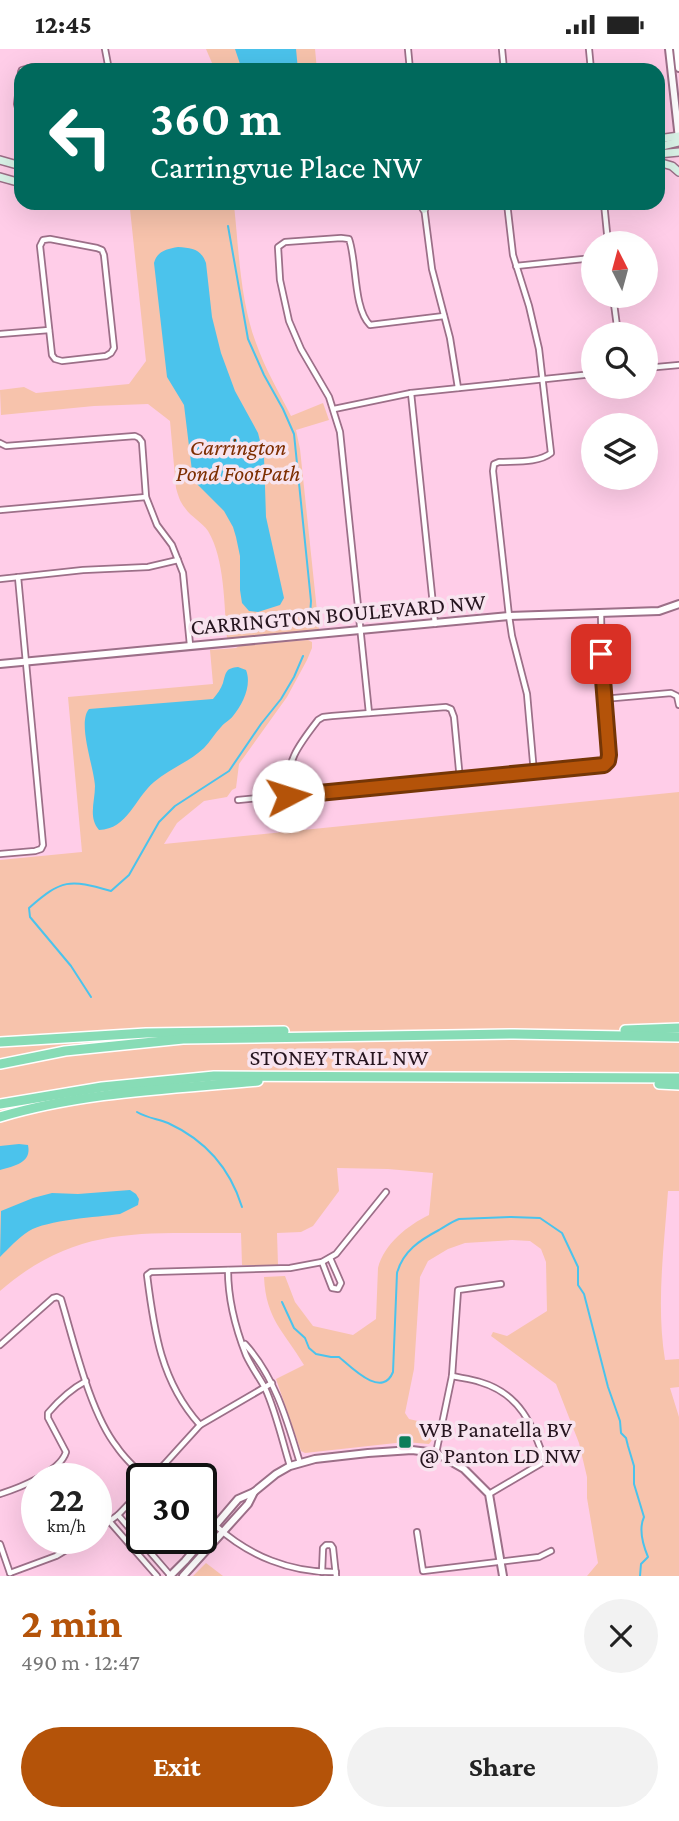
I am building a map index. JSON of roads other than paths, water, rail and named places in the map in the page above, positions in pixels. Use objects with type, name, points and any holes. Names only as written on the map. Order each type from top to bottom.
[{"type":"highway","points":[[514,1034],[679,1028]]},
{"type":"highway","points":[[0,1042],[146,1033],[347,1031],[387,1035]]},
{"type":"highway","name":"STONEY TRAIL NW","points":[[0,1064],[65,1051],[183,1039],[514,1034],[679,1037]]},
{"type":"highway","name":"STONEY TRAIL NW","points":[[0,1104],[82,1090],[214,1076],[679,1078]]},
{"type":"highway","points":[[0,1117],[66,1102],[131,1092],[290,1076]]},
{"type":"highway","points":[[496,1077],[679,1085]]},
{"type":"street","points":[[669,49],[679,138]]},
{"type":"street","points":[[677,49],[679,68]]},
{"type":"street","points":[[424,210],[432,269],[453,350],[458,388]]},
{"type":"street","points":[[508,210],[511,244],[539,349],[551,453],[541,458],[494,464],[509,616],[527,694],[534,773]]},
{"type":"street","points":[[605,210],[607,231]]},
{"type":"street","points":[[50,239],[102,250],[114,348],[111,353],[106,356],[62,361],[55,359],[51,355],[49,330],[40,246],[43,240],[50,239]]},
{"type":"street","points":[[369,713],[340,432],[334,409],[289,321],[282,294],[278,247],[281,244],[349,239],[359,297],[365,319],[370,325],[444,316]]},
{"type":"street","points":[[516,266],[581,259]]},
{"type":"street","points":[[0,334],[49,330]]},
{"type":"street","points":[[658,367],[679,365]]},
{"type":"street","points":[[334,409],[411,393],[581,375]]},
{"type":"street","points":[[411,393],[435,624]]},
{"type":"street","points":[[0,443],[6,446],[135,436],[139,438],[142,442],[146,497],[157,525],[172,545],[183,573],[190,645]]},
{"type":"street","points":[[0,510],[146,497]]},
{"type":"street","points":[[0,579],[83,570],[148,567],[178,560]]},
{"type":"street","points":[[0,854],[35,851],[43,845],[18,577]]},
{"type":"street","name":"CARRINGTON BOULEVARD NW","points":[[0,664],[509,616],[659,611],[679,604]]},
{"type":"street","points":[[238,800],[534,773],[601,766],[607,763],[609,755],[603,699],[601,612]]},
{"type":"street","points":[[603,699],[671,693],[677,696],[679,705]]},
{"type":"street","points":[[288,796],[292,758],[301,742],[323,717],[441,707],[451,709],[460,780]]},
{"type":"street","points":[[200,1425],[177,1394],[161,1357],[152,1318],[147,1275],[151,1272],[290,1268],[321,1262],[341,1248],[386,1192]]},
{"type":"street","points":[[321,1262],[332,1288],[338,1289],[341,1283],[330,1258]]},
{"type":"street","points":[[228,1270],[232,1308],[246,1354],[264,1387],[290,1466]]},
{"type":"street","points":[[436,1453],[452,1376],[458,1290],[501,1284]]},
{"type":"street","points":[[0,1346],[53,1298],[61,1299],[86,1381],[104,1427],[115,1446],[133,1463]]},
{"type":"street","points":[[242,1340],[272,1383],[300,1462]]},
{"type":"street","points":[[452,1376],[481,1382],[506,1394],[523,1411],[545,1461],[489,1494]]},
{"type":"street","points":[[0,1494],[47,1472],[65,1456],[66,1452],[48,1413],[61,1398],[86,1381]]},
{"type":"street","points":[[164,1463],[200,1425],[272,1383]]},
{"type":"street","points":[[217,1525],[238,1499],[254,1492],[276,1474],[300,1462],[412,1450],[436,1453],[464,1469],[489,1494],[503,1576]]},
{"type":"street","points":[[183,1576],[248,1504],[254,1492]]},
{"type":"street","points":[[112,1520],[126,1507]]},
{"type":"street","points":[[118,1515],[170,1576],[190,1554]]},
{"type":"street","points":[[112,1524],[158,1576]]},
{"type":"street","points":[[217,1527],[262,1558],[289,1567],[322,1572],[336,1574],[331,1545],[323,1548],[322,1572]]},
{"type":"street","points":[[417,1532],[423,1571],[501,1563],[539,1557],[551,1551]]},
{"type":"street","points":[[0,1544],[11,1575],[59,1554]]},
{"type":"street","points":[[22,1569],[25,1576]]},
{"type":"water","points":[[235,49],[296,49],[297,63],[240,63]]},
{"type":"water","points":[[178,247],[195,250],[206,263],[212,317],[221,353],[235,391],[258,433],[264,457],[266,517],[284,598],[280,605],[258,612],[249,611],[242,603],[240,556],[233,527],[224,511],[196,483],[192,471],[184,405],[167,377],[154,263],[160,253]]},
{"type":"water","points":[[238,667],[246,670],[248,682],[243,700],[233,716],[198,753],[154,782],[124,819],[109,828],[99,830],[93,815],[95,786],[85,735],[89,709],[213,699],[227,671]]},
{"type":"water","points":[[28,1145],[29,1151],[25,1160],[0,1170],[0,1146]]},
{"type":"water","points":[[130,1190],[139,1199],[138,1205],[120,1214],[73,1219],[37,1227],[21,1237],[0,1257],[1,1211],[52,1193]]},
{"type":"waterway","points":[[228,226],[248,339],[294,434],[311,601],[310,616]]},
{"type":"waterway","points":[[91,997],[71,966],[30,917],[29,908],[50,891],[67,884],[75,883],[111,891],[129,875],[159,822],[175,806],[229,771],[281,699],[303,656]]},
{"type":"waterway","points":[[137,1112],[168,1123],[205,1147],[231,1180],[242,1207]]},
{"type":"waterway","points":[[282,1302],[294,1328],[316,1354],[339,1357],[367,1379],[382,1383],[388,1380],[393,1372],[397,1273],[403,1258],[413,1247],[459,1219],[540,1218],[562,1233],[578,1267],[578,1285],[584,1294],[608,1387],[620,1421],[621,1433],[626,1438],[634,1466],[634,1484],[644,1517],[642,1537],[648,1557],[641,1564],[640,1576]]},
{"type":"place","name":"WB Panatella BV @ Panton LD NW","points":[[405,1442]]},
{"type":"park label","name":"Carrington Pond FootPath","points":[[238,460]]}]
